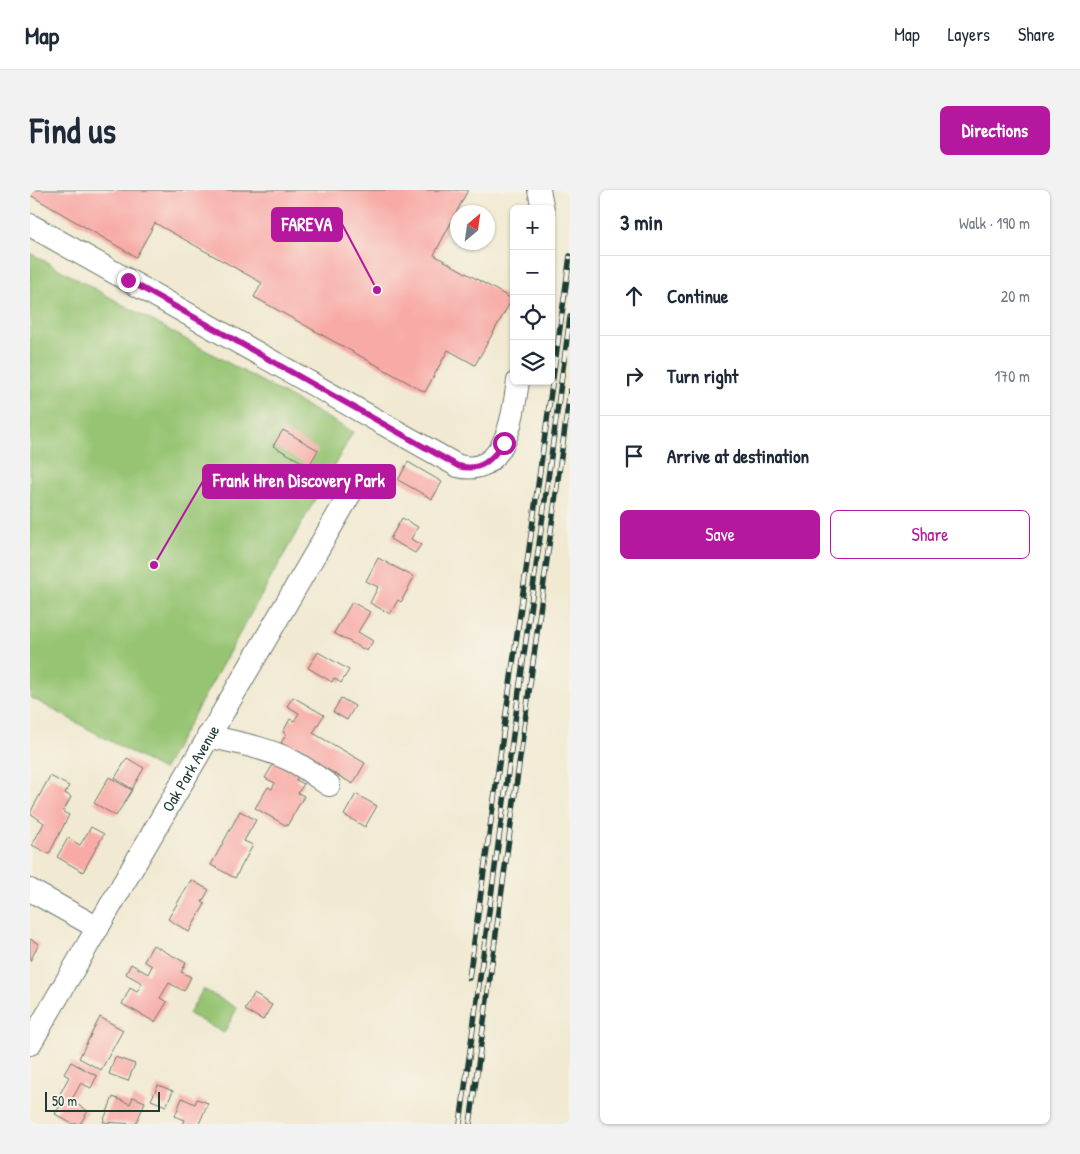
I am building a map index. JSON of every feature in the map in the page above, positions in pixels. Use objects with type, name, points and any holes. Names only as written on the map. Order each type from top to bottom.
[{"type":"street","points":[[539,190],[542,205]]},
{"type":"street","points":[[30,226],[458,466],[478,468],[490,459],[504,443],[512,419],[517,385]]},
{"type":"street","name":"Oak Park Avenue","points":[[30,1044],[350,494]]},
{"type":"street","points":[[208,736],[262,749],[281,756],[328,785]]},
{"type":"street","points":[[30,890],[98,928]]},
{"type":"green space","points":[[30,253],[353,432],[163,770],[30,697]]},
{"type":"green space","points":[[203,989],[237,1008],[224,1033],[189,1014]]},
{"type":"building","points":[[30,190],[468,190],[460,205],[450,205],[450,224],[434,255],[510,298],[510,303],[475,365],[448,350],[425,392],[254,297],[262,283],[155,223],[136,257],[30,195]]},
{"type":"building","points":[[283,430],[318,450],[309,466],[273,446]]},
{"type":"building","points":[[408,462],[442,482],[432,499],[398,480]]},
{"type":"building","points":[[402,518],[418,527],[411,539],[421,545],[415,553],[390,539]]},
{"type":"building","points":[[378,558],[414,577],[401,602],[398,600],[390,614],[370,603],[378,587],[366,581]]},
{"type":"building","points":[[352,602],[370,612],[358,632],[373,641],[367,651],[334,633]]},
{"type":"building","points":[[318,652],[349,670],[341,683],[334,678],[332,682],[308,668]]},
{"type":"building","points":[[293,697],[324,715],[313,733],[365,763],[353,784],[281,743],[286,734],[283,732],[290,719],[294,721],[299,713],[287,706]]},
{"type":"building","points":[[341,698],[355,706],[347,720],[333,712]]},
{"type":"building","points":[[127,758],[144,768],[132,789],[115,778]]},
{"type":"building","points":[[275,761],[299,774],[296,780],[304,784],[298,793],[304,796],[287,826],[255,808],[268,787],[272,789],[275,783],[265,778]]},
{"type":"building","points":[[50,776],[69,786],[65,793],[71,797],[63,812],[69,815],[49,854],[32,845],[44,823],[30,813]]},
{"type":"building","points":[[109,777],[132,790],[116,816],[94,803]]},
{"type":"building","points":[[356,794],[377,806],[365,827],[344,815]]},
{"type":"building","points":[[240,811],[256,820],[244,841],[253,845],[235,878],[211,865]]},
{"type":"building","points":[[91,827],[104,834],[83,872],[57,857],[68,838],[80,845]]},
{"type":"building","points":[[191,880],[209,890],[202,902],[205,904],[189,932],[168,919]]},
{"type":"building","points":[[30,939],[39,944],[30,961]]},
{"type":"building","points":[[153,945],[186,963],[181,972],[191,977],[184,991],[169,983],[160,998],[167,1002],[155,1022],[122,1004],[130,988],[137,992],[142,983],[126,974],[131,964],[148,974],[152,966],[144,961]]},
{"type":"building","points":[[254,994],[272,1005],[263,1020],[245,1010]]},
{"type":"building","points":[[100,1017],[123,1030],[101,1070],[79,1058]]},
{"type":"building","points":[[115,1057],[135,1064],[128,1081],[109,1074]]},
{"type":"building","points":[[71,1062],[97,1076],[91,1088],[81,1083],[71,1101],[88,1111],[80,1124],[72,1124],[55,1114],[60,1106],[55,1103],[69,1077],[64,1074]]},
{"type":"building","points":[[158,1085],[173,1091],[166,1106],[151,1100]]},
{"type":"building","points":[[113,1097],[130,1104],[133,1097],[145,1102],[136,1124],[103,1122]]},
{"type":"building","points":[[182,1098],[195,1104],[197,1099],[208,1103],[199,1124],[183,1124],[185,1120],[175,1116]]},
{"type":"railway","points":[[469,978],[570,256]]},
{"type":"railway","points":[[460,1124],[570,317]]},
{"type":"railway","points":[[470,1124],[570,391]]},
{"type":"place","name":"FAREVA","points":[[377,290]]},
{"type":"place","name":"Frank Hren Discovery Park","points":[[154,565]]},
{"type":"route","points":[[128,280],[458,466],[478,468],[498,452],[504,443]]}]
